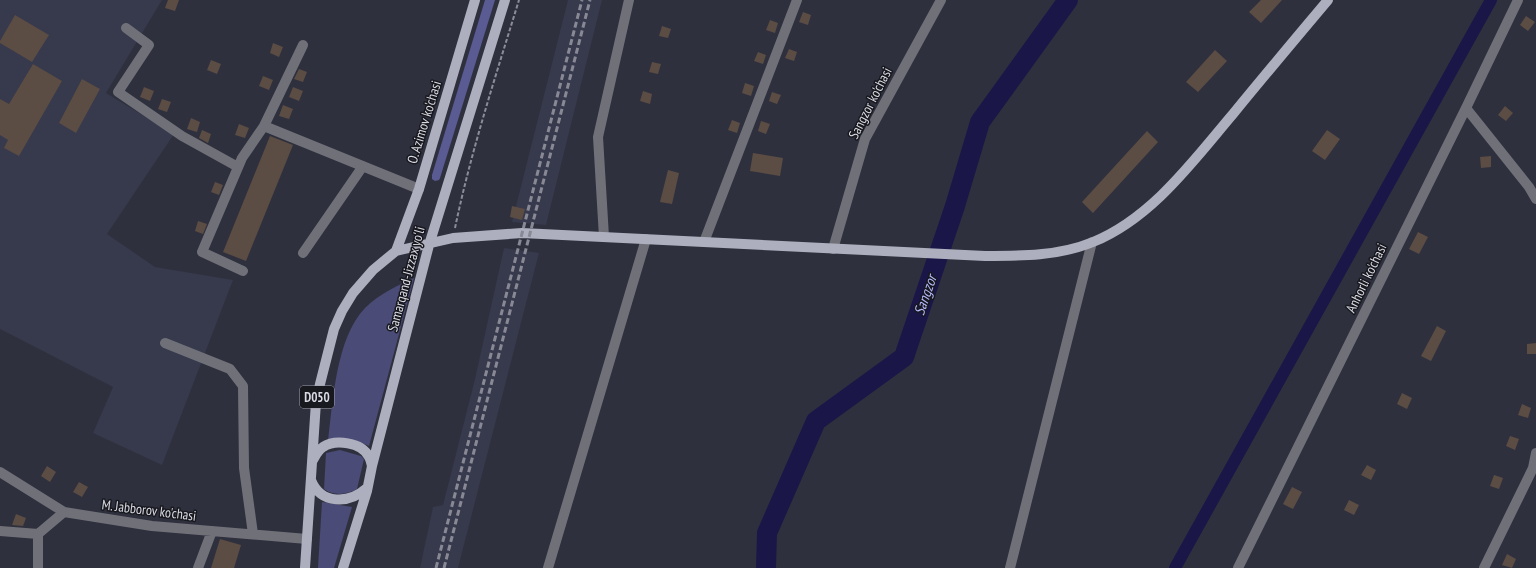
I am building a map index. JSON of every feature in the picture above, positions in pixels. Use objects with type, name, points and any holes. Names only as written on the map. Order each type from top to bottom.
[{"type":"main road","name":"O. Azimov ko'chasi","points":[[396,251],[419,189],[475,0]]},
{"type":"main road","name":"Samarqand-Jizzax yo'li","points":[[343,568],[367,488],[429,245],[505,0]]},
{"type":"main road","points":[[429,245],[453,238],[522,233],[985,256],[1038,255],[1061,251],[1092,242],[1118,228],[1139,214],[1178,177],[1328,0]]},
{"type":"main road","name":"D050","points":[[305,568],[316,402],[323,366],[334,329],[342,311],[362,281],[373,270],[396,251],[429,245]]},
{"type":"main road","points":[[313,460],[317,452],[323,447],[339,443],[358,447],[366,452],[370,458],[372,466]]},
{"type":"main road","points":[[311,480],[316,491],[320,494],[341,500],[348,500],[367,488]]},
{"type":"street","points":[[604,237],[598,137],[629,0]]},
{"type":"street","points":[[704,242],[797,0]]},
{"type":"street","name":"Sangzor ko'chasi","points":[[833,248],[865,139],[941,0]]},
{"type":"street","name":"Anhorli ko'chasi","points":[[1238,568],[1518,0]]},
{"type":"street","points":[[126,28],[149,45],[118,92],[182,136],[238,167]]},
{"type":"street","points":[[243,271],[202,252],[242,158],[264,126],[303,45]]},
{"type":"street","points":[[1466,108],[1529,187],[1536,200]]},
{"type":"street","points":[[264,126],[419,189]]},
{"type":"street","points":[[304,253],[363,166]]},
{"type":"street","points":[[548,568],[646,239]]},
{"type":"street","points":[[1010,568],[1092,242]]},
{"type":"street","points":[[165,343],[230,369],[244,386],[244,468],[253,534]]},
{"type":"street","points":[[1484,568],[1535,468],[1536,453]]},
{"type":"street","name":"M. Jabborov ko'chasi","points":[[0,472],[64,512],[152,526],[307,539]]},
{"type":"street","points":[[0,531],[38,534],[64,512]]},
{"type":"street","points":[[198,568],[212,531]]},
{"type":"street","points":[[38,534],[38,568]]},
{"type":"path","points":[[453,238],[486,108],[519,0]]},
{"type":"shaded area","points":[[0,0],[162,0],[106,93],[174,134],[107,234],[155,267],[233,280],[162,465],[93,433],[113,387],[0,329]]},
{"type":"shaded area","points":[[485,0],[495,0],[440,178],[439,180],[435,181],[432,179],[432,175]]},
{"type":"shaded area","points":[[568,0],[602,0],[546,225],[512,222]]},
{"type":"shaded area","points":[[504,248],[539,253],[458,568],[420,568],[433,507],[443,505],[475,379]]},
{"type":"shaded area","points":[[414,278],[369,446],[354,440],[328,441],[334,389],[342,353],[355,321],[365,308],[376,299]]},
{"type":"shaded area","points":[[340,450],[361,456],[364,459],[357,489],[349,493],[336,494],[324,489],[326,453]]},
{"type":"shaded area","points":[[322,502],[352,507],[334,568],[318,568]]},
{"type":"building","points":[[168,0],[179,0],[175,11],[165,8]]},
{"type":"building","points":[[1261,0],[1282,0],[1261,23],[1249,12]]},
{"type":"building","points":[[803,12],[811,15],[808,25],[799,22]]},
{"type":"building","points":[[15,15],[49,35],[32,62],[0,43]]},
{"type":"building","points":[[1526,16],[1535,22],[1528,31],[1520,25]]},
{"type":"building","points":[[770,20],[778,23],[775,33],[766,30]]},
{"type":"building","points":[[662,26],[671,29],[668,38],[659,36]]},
{"type":"building","points":[[273,43],[283,47],[279,57],[270,53]]},
{"type":"building","points":[[789,49],[797,52],[794,61],[785,58]]},
{"type":"building","points":[[1215,50],[1227,61],[1198,92],[1186,82]]},
{"type":"building","points":[[758,52],[766,55],[763,64],[754,61]]},
{"type":"building","points":[[211,60],[221,64],[217,74],[207,70]]},
{"type":"building","points":[[652,62],[661,64],[658,74],[649,72]]},
{"type":"building","points":[[33,64],[62,81],[19,156],[4,148],[8,140],[0,135],[0,99],[9,104]]},
{"type":"building","points":[[299,69],[307,72],[303,82],[294,79]]},
{"type":"building","points":[[263,76],[273,80],[269,90],[259,86]]},
{"type":"building","points":[[82,79],[100,89],[76,133],[59,123]]},
{"type":"building","points":[[745,83],[754,86],[751,96],[742,93]]},
{"type":"building","points":[[144,87],[154,91],[150,101],[140,97]]},
{"type":"building","points":[[293,87],[303,91],[299,101],[289,97]]},
{"type":"building","points":[[643,91],[652,94],[650,104],[640,101]]},
{"type":"building","points":[[772,92],[781,95],[777,104],[769,101]]},
{"type":"building","points":[[162,99],[171,102],[167,112],[158,109]]},
{"type":"building","points":[[283,105],[293,109],[289,119],[279,116]]},
{"type":"building","points":[[1505,106],[1513,113],[1506,121],[1498,115]]},
{"type":"building","points":[[191,118],[200,122],[197,132],[187,129]]},
{"type":"building","points":[[732,120],[740,123],[737,133],[728,130]]},
{"type":"building","points":[[761,121],[770,124],[766,134],[758,131]]},
{"type":"building","points":[[239,124],[249,128],[245,138],[235,135]]},
{"type":"building","points":[[202,130],[211,134],[208,143],[199,138]]},
{"type":"building","points":[[1327,130],[1340,139],[1325,160],[1312,151]]},
{"type":"building","points":[[1147,131],[1158,142],[1093,213],[1082,202]]},
{"type":"building","points":[[270,136],[293,145],[246,261],[223,252]]},
{"type":"building","points":[[753,153],[783,158],[780,176],[750,171]]},
{"type":"building","points":[[1491,156],[1491,167],[1481,168],[1480,157]]},
{"type":"building","points":[[668,170],[679,173],[672,204],[660,202]]},
{"type":"building","points":[[215,182],[223,185],[219,195],[211,192]]},
{"type":"building","points":[[512,206],[525,209],[522,220],[510,217]]},
{"type":"building","points":[[198,221],[207,224],[203,234],[195,231]]},
{"type":"building","points":[[1418,232],[1428,237],[1419,254],[1409,249]]},
{"type":"building","points":[[1437,326],[1446,331],[1431,361],[1421,356]]},
{"type":"building","points":[[1536,343],[1536,354],[1527,354],[1527,344]]},
{"type":"building","points":[[1402,393],[1412,398],[1407,409],[1397,404]]},
{"type":"building","points":[[1522,404],[1531,408],[1528,418],[1518,415]]},
{"type":"building","points":[[1510,436],[1519,439],[1515,450],[1506,446]]},
{"type":"building","points":[[1367,465],[1376,470],[1371,480],[1361,475]]},
{"type":"building","points":[[47,466],[56,472],[50,482],[41,476]]},
{"type":"building","points":[[1494,475],[1503,478],[1499,489],[1490,486]]},
{"type":"building","points":[[79,482],[88,487],[82,497],[73,492]]},
{"type":"building","points":[[1292,487],[1302,492],[1293,509],[1283,504]]},
{"type":"building","points":[[1349,500],[1359,505],[1354,515],[1344,510]]},
{"type":"building","points":[[16,514],[26,518],[23,526],[12,525]]},
{"type":"building","points":[[220,539],[241,545],[234,568],[211,568]]},
{"type":"building","points":[[1507,554],[1516,559],[1512,568],[1502,565]]},
{"type":"waterway","name":"Sangzor","points":[[766,568],[767,533],[816,421],[904,357],[955,206],[980,122],[1068,0]]},
{"type":"waterway","points":[[1175,568],[1491,0]]},
{"type":"railway","points":[[436,568],[582,0]]},
{"type":"railway","points":[[444,568],[590,0]]}]
